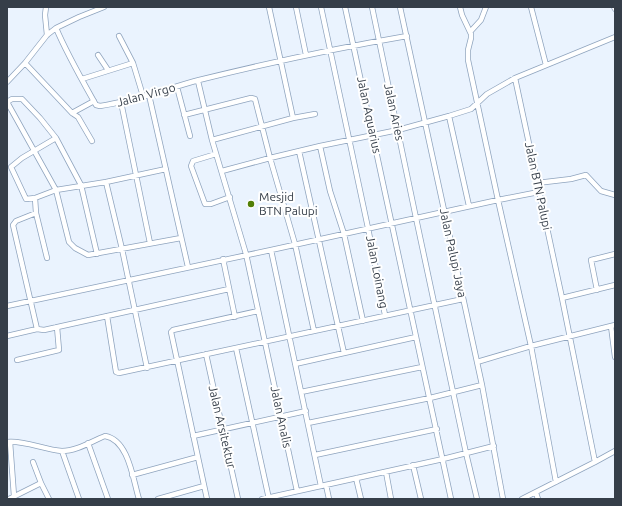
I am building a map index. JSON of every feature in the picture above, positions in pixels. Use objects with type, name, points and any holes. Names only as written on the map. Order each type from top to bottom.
[{"type":"street","points":[[46,7],[45,16],[47,35]]},
{"type":"street","points":[[7,82],[25,63],[47,35],[56,28],[104,7]]},
{"type":"street","points":[[270,7],[293,118]]},
{"type":"street","points":[[296,7],[306,55]]},
{"type":"street","points":[[321,7],[368,228]]},
{"type":"street","name":"Jalan Aquarius","points":[[346,7],[451,499]]},
{"type":"street","name":"Jalan Aries","points":[[372,7],[477,499]]},
{"type":"street","name":"Jalan Palupi Jaya","points":[[400,7],[482,385],[503,499]]},
{"type":"street","points":[[460,7],[470,32],[471,38],[468,54],[498,200],[531,346],[556,482]]},
{"type":"street","points":[[470,32],[481,20],[486,7]]},
{"type":"street","points":[[531,7],[546,65]]},
{"type":"street","points":[[56,28],[62,43],[94,101],[72,113]]},
{"type":"street","points":[[119,36],[133,63],[143,96]]},
{"type":"street","name":"Jalan Virgo","points":[[94,101],[97,106],[120,102],[198,81],[306,55],[379,40],[407,36]]},
{"type":"street","points":[[222,171],[320,146],[398,130],[471,109],[487,94],[515,78],[615,37]]},
{"type":"street","points":[[98,55],[108,70]]},
{"type":"street","points":[[25,63],[72,113],[78,117],[92,141]]},
{"type":"street","points":[[82,79],[133,63]]},
{"type":"street","name":"Jalan BTN Palupi","points":[[515,78],[562,298],[594,462]]},
{"type":"street","points":[[198,81],[212,140],[246,254],[258,311],[171,331],[170,334],[207,499]]},
{"type":"street","points":[[177,87],[190,136]]},
{"type":"street","points":[[149,95],[188,267]]},
{"type":"street","points":[[184,115],[253,98],[255,99],[270,158],[295,244],[314,331]]},
{"type":"street","points":[[97,254],[81,186],[56,138],[22,99],[12,99],[7,102],[56,190],[69,242],[80,252],[88,255],[97,254],[181,238]]},
{"type":"street","points":[[120,102],[150,243]]},
{"type":"street","points":[[212,140],[293,118],[315,114]]},
{"type":"street","points":[[449,116],[469,206]]},
{"type":"street","points":[[56,138],[22,158],[11,167],[26,199],[35,198],[56,190],[106,182],[166,168]]},
{"type":"street","points":[[320,146],[330,191],[344,234],[363,321]]},
{"type":"street","points":[[299,151],[344,353]]},
{"type":"street","points":[[216,154],[193,161],[191,166],[205,204],[211,204],[230,197]]},
{"type":"street","points":[[537,182],[571,179],[586,175],[601,191],[615,195]]},
{"type":"street","points":[[106,182],[122,249],[147,368]]},
{"type":"street","points":[[7,306],[246,254],[271,250],[392,222],[539,192]]},
{"type":"street","points":[[35,198],[36,213],[47,258]]},
{"type":"street","points":[[36,213],[16,221],[13,225],[37,329]]},
{"type":"street","name":"Jalan Loinang","points":[[368,228],[386,315]]},
{"type":"street","points":[[271,250],[315,455],[330,499]]},
{"type":"street","points":[[597,290],[591,260],[615,254]]},
{"type":"street","points":[[223,259],[235,317]]},
{"type":"street","points":[[562,298],[615,286]]},
{"type":"street","points":[[7,336],[37,329],[41,330],[57,327],[229,289]]},
{"type":"street","points":[[106,316],[117,373],[147,368],[463,299]]},
{"type":"street","name":"Jalan Analis","points":[[258,311],[297,491]]},
{"type":"street","points":[[477,362],[531,346],[613,326],[615,357]]},
{"type":"street","points":[[17,360],[59,350],[57,327]]},
{"type":"street","points":[[295,364],[416,337]]},
{"type":"street","points":[[236,348],[269,498]]},
{"type":"street","name":"Jalan Arsitektur","points":[[206,354],[238,499]]},
{"type":"street","points":[[301,392],[422,367]]},
{"type":"street","points":[[308,423],[454,393],[482,385]]},
{"type":"street","points":[[193,436],[306,411]]},
{"type":"street","points":[[315,455],[437,429]]},
{"type":"street","points":[[14,496],[9,442],[62,451],[106,436],[115,440],[127,455],[139,499]]},
{"type":"street","points":[[88,443],[108,499]]},
{"type":"street","points":[[262,499],[443,459],[494,446]]},
{"type":"street","points":[[62,451],[79,499]]},
{"type":"street","points":[[522,499],[615,451]]},
{"type":"street","points":[[132,475],[198,457]]},
{"type":"street","points":[[33,462],[49,499]]},
{"type":"street","points":[[413,465],[421,499]]},
{"type":"street","points":[[386,472],[391,499]]},
{"type":"street","points":[[356,478],[361,499]]},
{"type":"street","points":[[8,499],[41,483]]},
{"type":"street","points":[[158,499],[204,486]]},
{"type":"street","points":[[536,493],[538,499]]},
{"type":"place","name":"Mesjid BTN Palupi","points":[[251,204]]}]
